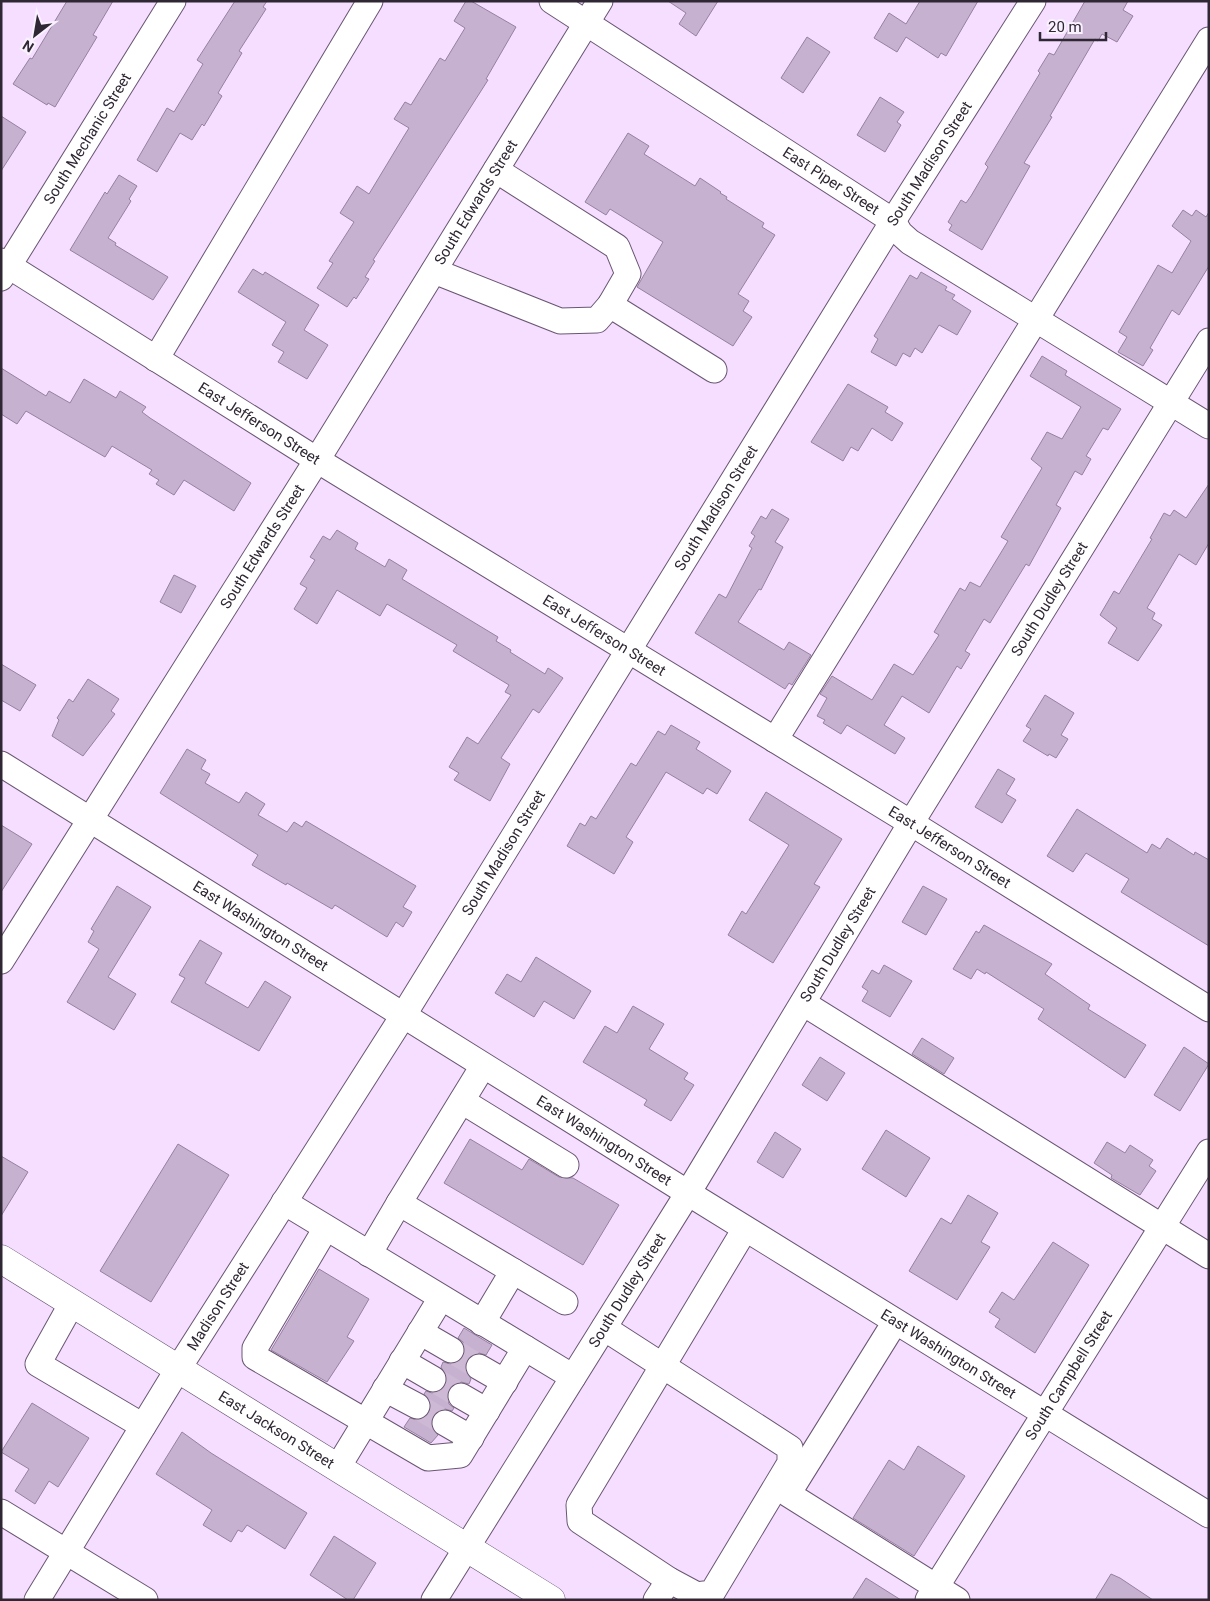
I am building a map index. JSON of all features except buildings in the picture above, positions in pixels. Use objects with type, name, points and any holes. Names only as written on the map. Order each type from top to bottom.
[{"type":"highway","name":"East Jackson Street","points":[[1,1259],[543,1596]]},
{"type":"street","name":"South Mechanic Street","points":[[4,268],[174,1]]},
{"type":"street","points":[[156,359],[370,1]]},
{"type":"street","name":"East Piper Street","points":[[552,1],[893,221],[900,233],[910,242],[1209,426]]},
{"type":"street","name":"South Edwards Street","points":[[1,961],[317,460],[600,1]]},
{"type":"street","name":"South Madison Street","points":[[403,1016],[893,221],[1033,1]]},
{"type":"street","points":[[775,740],[1209,40]]},
{"type":"street","points":[[434,271],[560,321],[597,320],[610,305],[628,274],[617,247],[496,170]]},
{"type":"street","name":"East Jefferson Street","points":[[4,268],[156,359],[317,460],[911,823],[1209,1009]]},
{"type":"street","points":[[610,305],[714,370]]},
{"type":"street","name":"South Dudley Street","points":[[434,1600],[688,1193],[911,823],[1209,341]]},
{"type":"street","name":"East Washington Street","points":[[1,764],[483,1066],[1209,1515]]},
{"type":"street","points":[[803,1002],[1209,1256]]},
{"type":"street","name":"Madison Street","points":[[37,1600],[178,1368],[403,1016]]},
{"type":"street","points":[[369,1254],[483,1066]]},
{"type":"street","points":[[462,1101],[566,1165]]},
{"type":"street","name":"South Campbell Street","points":[[940,1595],[1046,1414],[1209,1152]]},
{"type":"street","points":[[284,1202],[573,1377]]},
{"type":"street","points":[[399,1203],[565,1302]]},
{"type":"street","points":[[326,1228],[255,1348],[255,1357],[428,1458],[460,1455],[525,1348]]},
{"type":"street","points":[[604,1328],[662,1367],[790,1448],[790,1463],[712,1593],[698,1595],[663,1590],[580,1521],[579,1505],[662,1367],[746,1229]]},
{"type":"street","points":[[482,1323],[513,1271]]},
{"type":"street","points":[[338,1467],[441,1298]]},
{"type":"street","points":[[72,1303],[38,1364],[143,1426]]},
{"type":"street","points":[[896,1322],[788,1494],[940,1595]]},
{"type":"street","points":[[420,1332],[451,1350]]},
{"type":"street","points":[[402,1361],[433,1379]]},
{"type":"street","points":[[479,1367],[504,1382]]},
{"type":"street","points":[[386,1389],[417,1406]]},
{"type":"street","points":[[462,1396],[487,1411]]},
{"type":"street","points":[[445,1423],[471,1438]]},
{"type":"street","points":[[1,1512],[145,1600]]},
{"type":"tunnel","points":[[451,1350],[479,1367]]},
{"type":"tunnel","points":[[433,1379],[461,1396]]},
{"type":"tunnel","points":[[417,1406],[445,1423]]}]
